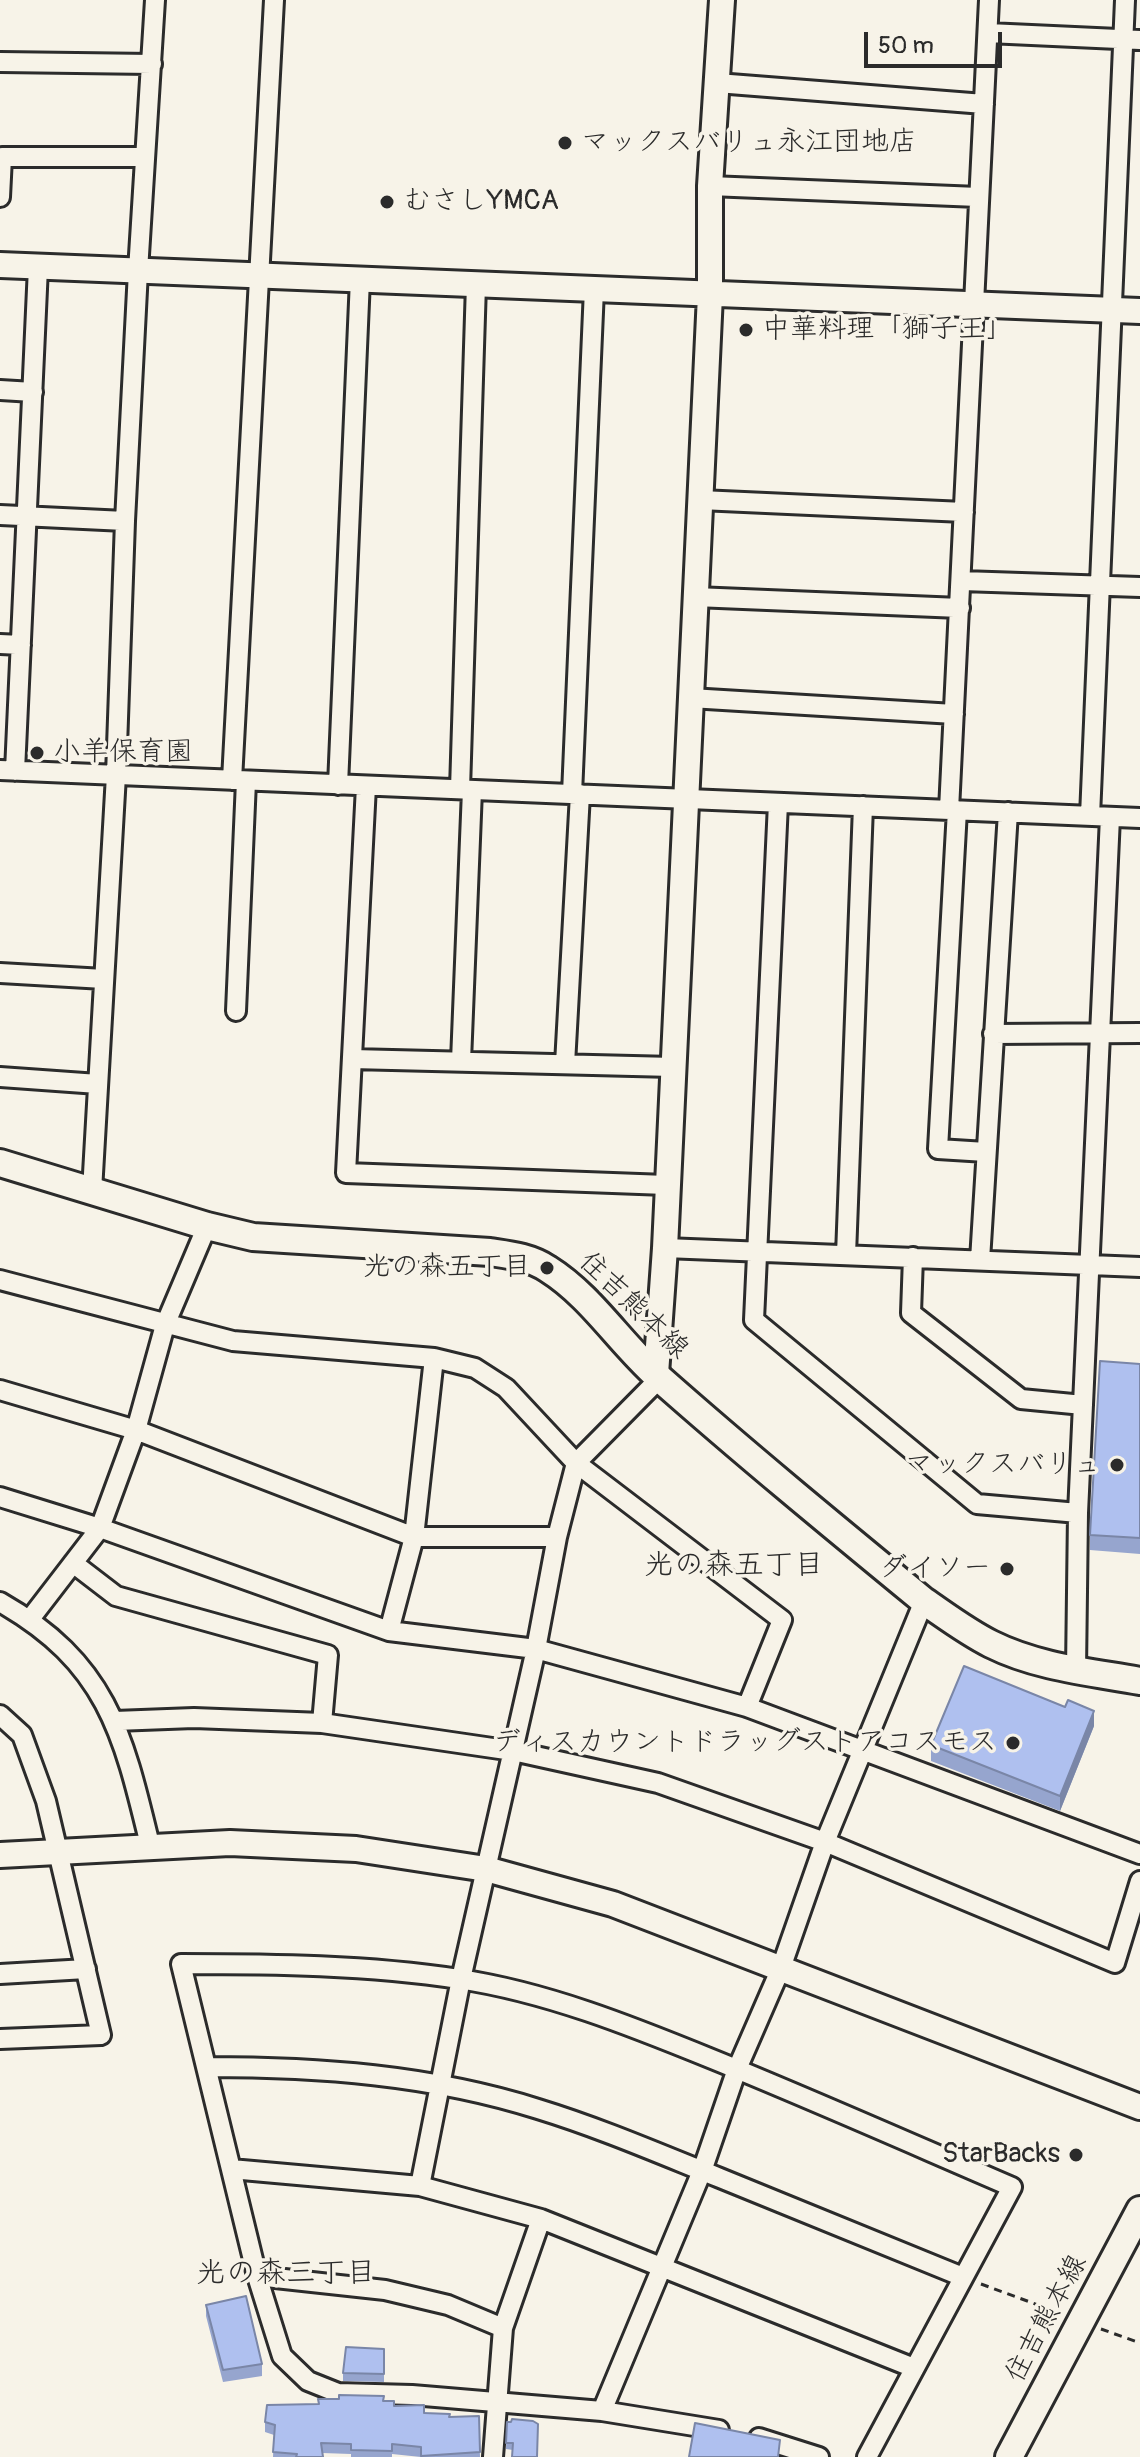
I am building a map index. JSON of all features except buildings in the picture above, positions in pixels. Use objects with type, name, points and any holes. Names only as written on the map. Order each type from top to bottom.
[{"type":"main road","name":"住吉熊本線","points":[[0,1163],[253,1237],[521,1256],[547,1268],[579,1293],[658,1376],[709,1423],[924,1601],[958,1625],[993,1645],[1034,1660],[1140,1681]]},
{"type":"main road","name":"住吉熊本線","points":[[1009,2457],[1140,2210]]},
{"type":"street","points":[[92,1191],[116,775],[138,271],[155,0]]},
{"type":"street","points":[[236,1011],[239,780],[274,0]]},
{"type":"street","points":[[420,2186],[461,1979],[536,1649],[557,1537],[576,1463],[658,1376],[710,295],[710,186],[722,0]]},
{"type":"street","points":[[986,1152],[938,1149],[953,810],[954,714],[989,0]]},
{"type":"street","points":[[1090,816],[1098,586],[1132,40],[1125,0]]},
{"type":"street","points":[[988,33],[1132,40]]},
{"type":"street","points":[[0,62],[152,64]]},
{"type":"street","points":[[717,83],[984,104]]},
{"type":"street","points":[[0,197],[1,157],[145,157]]},
{"type":"street","points":[[710,186],[978,197]]},
{"type":"street","points":[[0,265],[1140,311]]},
{"type":"street","points":[[38,267],[21,645],[8,770],[1140,818]]},
{"type":"street","points":[[338,785],[360,279]]},
{"type":"street","points":[[461,1061],[476,284]]},
{"type":"street","points":[[565,1064],[594,289]]},
{"type":"street","points":[[0,390],[33,392]]},
{"type":"street","points":[[700,500],[964,512]]},
{"type":"street","points":[[0,515],[125,521]]},
{"type":"street","points":[[962,581],[1140,587]]},
{"type":"street","points":[[695,597],[960,608]]},
{"type":"street","points":[[0,644],[21,645]]},
{"type":"street","points":[[690,698],[954,714]]},
{"type":"street","points":[[366,786],[346,1173],[666,1185]]},
{"type":"street","points":[[778,803],[754,1320],[977,1504],[1078,1513]]},
{"type":"street","points":[[846,1255],[863,806]]},
{"type":"street","points":[[980,1260],[1008,812]]},
{"type":"street","points":[[1076,1670],[1078,1513],[1110,817]]},
{"type":"street","points":[[0,973],[104,979]]},
{"type":"street","points":[[993,1034],[1140,1033]]},
{"type":"street","points":[[352,1059],[673,1067]]},
{"type":"street","points":[[0,1077],[98,1084]]},
{"type":"street","points":[[30,1619],[100,1528],[136,1430],[165,1325],[207,1226]]},
{"type":"street","points":[[665,1248],[1140,1267]]},
{"type":"street","points":[[913,1257],[911,1313],[1021,1399],[1083,1405]]},
{"type":"street","points":[[0,1280],[233,1341],[434,1358],[475,1368],[506,1388],[576,1463],[782,1620],[747,1707]]},
{"type":"street","points":[[389,1631],[414,1537],[434,1358]]},
{"type":"street","points":[[0,1390],[136,1430],[414,1537],[557,1537]]},
{"type":"street","points":[[0,1497],[100,1528],[389,1631],[536,1649],[747,1707],[1140,1854]]},
{"type":"street","points":[[73,1563],[116,1596],[328,1655],[322,1723]]},
{"type":"street","points":[[602,2411],[702,2171],[737,2069],[781,1968],[825,1842],[924,1601]]},
{"type":"street","points":[[0,1602],[30,1619],[64,1647],[94,1684],[115,1721],[150,1845]]},
{"type":"street","points":[[0,1715],[22,1735],[46,1801],[101,2035],[0,2039]]},
{"type":"street","points":[[115,1721],[194,1718],[322,1723],[513,1751],[658,1783],[825,1842],[1115,1963],[1140,1881]]},
{"type":"street","points":[[0,1855],[230,1843],[356,1849],[486,1869],[613,1904],[1140,2107]]},
{"type":"street","points":[[819,2457],[780,2443],[711,2428],[602,2411],[412,2395],[338,2393],[308,2381],[282,2356],[257,2276],[181,1964],[284,1964],[461,1979],[581,2010],[737,2069],[1012,2187],[867,2457]]},
{"type":"street","points":[[0,1974],[86,1969]]},
{"type":"street","points":[[207,2067],[290,2067],[374,2075],[440,2085],[537,2108],[963,2277]]},
{"type":"street","points":[[231,2169],[420,2186],[541,2219],[914,2368]]},
{"type":"street","points":[[493,2457],[503,2328],[541,2219]]},
{"type":"street","points":[[257,2276],[385,2290],[448,2305],[503,2328]]},
{"type":"path","points":[[963,2277],[1140,2343]]},
{"type":"place","name":"マックスバリュ永江団地店","points":[[565,143]]},
{"type":"place","name":"むさしYMCA","points":[[387,202]]},
{"type":"place","name":"中華料理「獅子王」","points":[[746,330]]},
{"type":"place","name":"小羊保育園","points":[[37,753]]},
{"type":"place","name":"光の森五丁目","points":[[547,1268]]},
{"type":"place","name":"マックスバリュ","points":[[1117,1465]]},
{"type":"place","name":"ダイソー","points":[[1007,1569]]},
{"type":"place","name":"ディスカウントドラッグストアコスモス","points":[[1013,1743]]},
{"type":"place","name":"StarBacks","points":[[1076,2155]]},
{"type":"district","name":"光の森五丁目","points":[[734,1566]]},
{"type":"district","name":"光の森三丁目","points":[[286,2274]]}]
